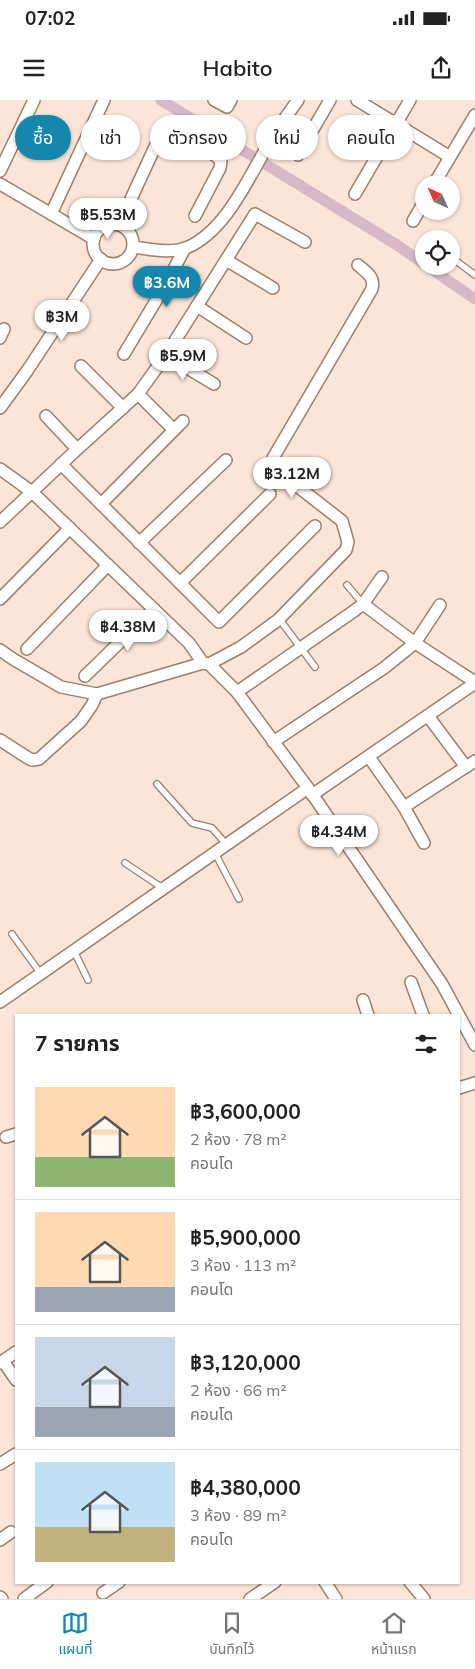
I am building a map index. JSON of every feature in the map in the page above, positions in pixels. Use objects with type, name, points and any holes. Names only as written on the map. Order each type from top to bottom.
[{"type":"street","points":[[0,171],[34,100]]},
{"type":"street","points":[[51,214],[104,100]]},
{"type":"street","points":[[214,100],[227,107],[231,100]]},
{"type":"street","points":[[133,247],[165,251],[185,248],[209,234],[228,214],[269,144],[298,100]]},
{"type":"street","points":[[318,121],[330,100]]},
{"type":"street","points":[[357,100],[382,115]]},
{"type":"street","points":[[402,115],[410,100]]},
{"type":"street","points":[[439,175],[475,115]]},
{"type":"street","points":[[119,225],[160,136],[167,130],[216,156],[221,161],[220,168],[195,216]]},
{"type":"street","points":[[413,134],[450,156]]},
{"type":"street","points":[[355,194],[375,160]]},
{"type":"street","points":[[0,184],[94,239]]},
{"type":"street","points":[[0,522],[138,394],[197,306],[254,214],[305,242]]},
{"type":"street","points":[[119,225],[128,230],[133,247],[130,255],[121,262],[110,263],[101,259],[94,250],[94,239],[99,230],[104,227],[119,225]]},
{"type":"street","points":[[124,354],[185,248]]},
{"type":"street","points":[[0,408],[27,371],[101,259]]},
{"type":"street","points":[[226,260],[273,288]]},
{"type":"street","points":[[0,650],[61,687],[97,694],[206,664],[242,647],[278,620],[346,550],[348,542],[342,521],[274,468],[272,463],[273,458],[372,289],[374,283],[372,278],[358,265]]},
{"type":"street","points":[[197,306],[246,338]]},
{"type":"street","points":[[166,354],[214,384]]},
{"type":"street","points":[[81,366],[123,408]]},
{"type":"street","points":[[138,394],[174,430]]},
{"type":"street","points":[[46,416],[77,449]]},
{"type":"street","points":[[101,504],[183,421]]},
{"type":"street","points":[[139,542],[226,460]]},
{"type":"street","points":[[61,464],[219,622],[315,526]]},
{"type":"street","points":[[0,469],[32,492],[189,643],[206,664],[237,692],[310,792],[442,984],[458,1014]]},
{"type":"street","points":[[180,583],[270,494]]},
{"type":"street","points":[[0,599],[70,528]]},
{"type":"street","points":[[26,649],[108,565]]},
{"type":"street","points":[[237,692],[362,604],[382,577]]},
{"type":"street","points":[[0,1002],[215,853],[310,792],[369,757],[475,683],[415,643],[362,604]]},
{"type":"street","points":[[273,742],[384,668],[415,643],[440,605]]},
{"type":"street","points":[[85,676],[154,609]]},
{"type":"street","points":[[0,740],[32,760],[39,759],[81,721],[97,694]]},
{"type":"street","points":[[404,807],[470,764],[428,716]]},
{"type":"street","points":[[369,757],[404,807],[424,843]]},
{"type":"street","points":[[411,982],[423,1014]]},
{"type":"street","points":[[363,1000],[368,1014]]},
{"type":"street","points":[[460,1017],[475,1045]]},
{"type":"street","points":[[460,1088],[475,1083]]},
{"type":"street","points":[[15,1353],[2,1362],[15,1379]]},
{"type":"street","points":[[0,1464],[15,1455]]},
{"type":"street","points":[[0,1540],[10,1532]]},
{"type":"street","points":[[24,1599],[44,1584]]},
{"type":"street","points":[[103,1592],[116,1584]]},
{"type":"street","points":[[250,1599],[272,1584]]},
{"type":"street","points":[[326,1584],[336,1599]]},
{"type":"street","points":[[412,1584],[424,1599]]},
{"type":"lane","points":[[460,264],[475,275]]},
{"type":"lane","points":[[347,585],[362,604]]},
{"type":"lane","points":[[283,624],[315,667]]},
{"type":"lane","points":[[157,784],[192,823],[212,828],[227,845]]},
{"type":"lane","points":[[215,853],[239,899]]},
{"type":"lane","points":[[125,863],[164,889]]},
{"type":"lane","points":[[12,934],[41,974]]},
{"type":"lane","points":[[74,951],[88,980]]},
{"type":"waterway","points":[[161,100],[415,258]]},
{"type":"waterway","points":[[440,275],[475,299]]}]
